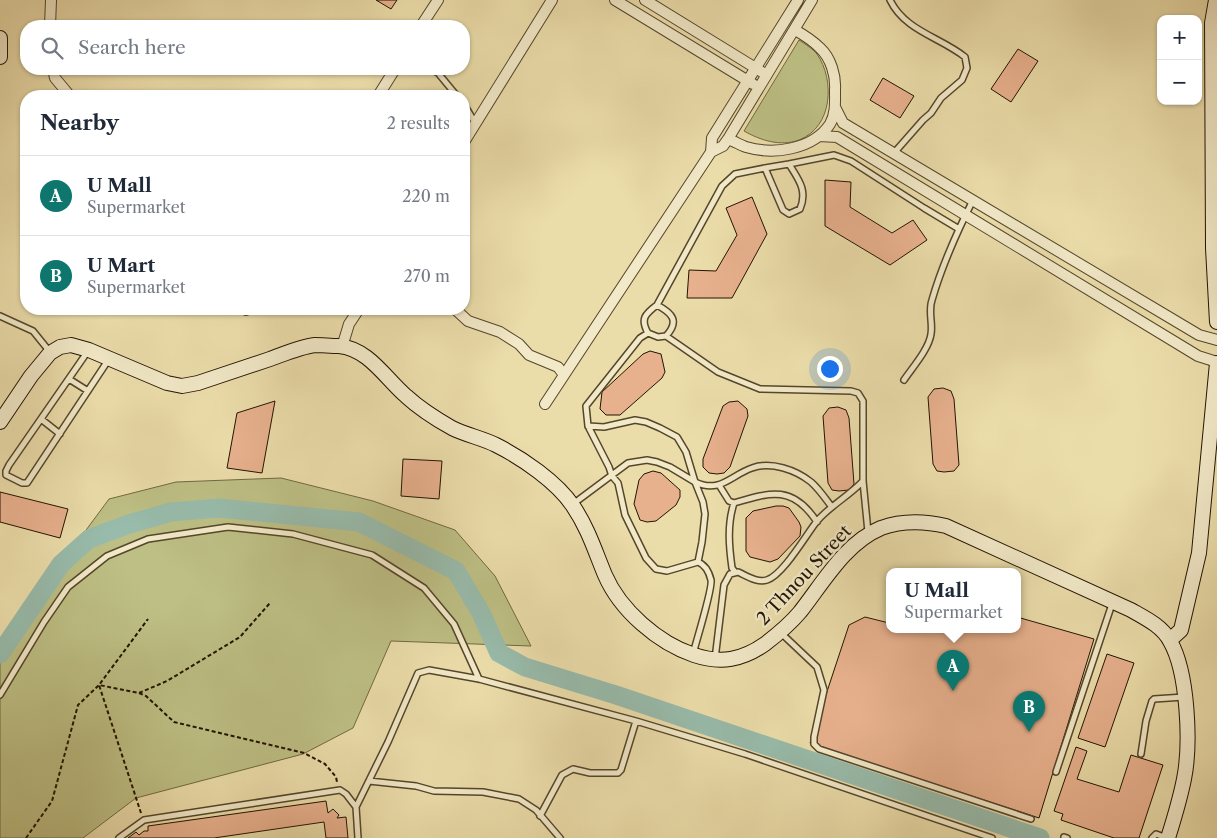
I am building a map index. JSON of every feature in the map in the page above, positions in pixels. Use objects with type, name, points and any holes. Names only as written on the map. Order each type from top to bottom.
[{"type":"main road","points":[[1216,0],[1215,249],[1217,321]]},
{"type":"main road","points":[[0,38],[0,57]]},
{"type":"main road","name":"2 Thnou Street","points":[[50,353],[60,347],[71,345],[89,350],[167,383],[182,386],[198,383],[316,345],[342,347],[372,360],[405,396],[428,413],[453,428],[496,445],[552,483],[572,504],[589,534],[606,577],[624,606],[668,642],[692,654],[715,660],[735,659],[752,653],[781,632],[798,614],[844,555],[881,528],[899,523],[928,522],[946,526],[1113,601],[1160,628],[1170,640],[1182,672],[1185,697],[1187,760],[1182,788],[1168,838]]},
{"type":"main road","points":[[0,422],[31,376],[50,353]]},
{"type":"main road","points":[[1170,640],[1181,630],[1199,553],[1217,362]]},
{"type":"street","points":[[50,20],[51,0]]},
{"type":"street","points":[[425,20],[438,0]]},
{"type":"street","points":[[470,132],[552,0]]},
{"type":"street","points":[[615,0],[759,87]]},
{"type":"street","points":[[645,0],[767,75]]},
{"type":"street","points":[[545,404],[711,152],[712,138],[798,0]]},
{"type":"street","points":[[711,152],[723,146],[728,139],[812,0]]},
{"type":"street","points":[[728,139],[746,147],[762,150],[780,150],[802,146],[819,136],[830,123],[835,107],[836,78],[822,49],[795,30]]},
{"type":"street","points":[[54,75],[65,90]]},
{"type":"street","points":[[382,90],[393,75]]},
{"type":"street","points":[[835,107],[843,123],[1199,335],[1217,340]]},
{"type":"street","points":[[819,136],[837,138],[1198,356],[1217,362]]},
{"type":"street","points":[[342,347],[349,324],[355,315]]},
{"type":"street","points":[[462,315],[468,321],[500,332],[518,344],[529,355],[558,367],[564,375]]},
{"type":"lane","points":[[890,0],[893,7],[910,24],[934,39],[953,47],[965,57],[967,68],[962,80],[941,98],[894,153]]},
{"type":"lane","points":[[440,75],[452,90]]},
{"type":"lane","points":[[470,114],[475,123]]},
{"type":"lane","points":[[648,334],[644,326],[644,318],[657,305],[722,186],[735,174],[834,155],[851,161],[924,208],[960,228]]},
{"type":"lane","points":[[764,168],[783,210],[789,214],[800,208],[805,198],[801,185],[789,164]]},
{"type":"lane","points":[[904,380],[931,337],[930,306],[935,288],[974,200]]},
{"type":"lane","points":[[657,305],[671,314],[674,322],[672,330],[666,336],[658,337],[648,334],[640,338],[586,406],[588,426],[612,476],[618,482],[625,515],[646,558],[656,569],[667,571],[698,562],[704,565],[712,582],[692,654]]},
{"type":"lane","points":[[0,316],[33,331],[50,353]]},
{"type":"lane","points":[[666,336],[718,372],[760,389],[851,391],[858,393],[864,401],[864,481],[869,535]]},
{"type":"lane","points":[[89,350],[6,471],[6,476],[22,483],[28,483],[109,359]]},
{"type":"lane","points":[[69,379],[88,391]]},
{"type":"lane","points":[[41,419],[60,434]]},
{"type":"lane","points":[[588,426],[604,427],[635,420],[646,422],[677,437],[686,452],[703,502],[705,514],[698,562]]},
{"type":"lane","points":[[572,504],[628,463],[647,460],[670,467],[695,482],[709,486],[719,485],[752,468],[763,465],[777,467],[795,473],[810,482],[831,506]]},
{"type":"lane","points":[[715,660],[724,585],[730,574],[738,572],[758,581],[767,580],[777,575],[831,506],[864,481]]},
{"type":"lane","points":[[719,485],[729,501],[734,503],[762,495],[779,494],[794,498],[807,507],[817,522]]},
{"type":"lane","points":[[734,503],[728,532],[732,568],[735,572]]},
{"type":"lane","points":[[0,695],[44,622],[68,587],[107,556],[148,539],[228,527],[293,534],[372,555],[424,588],[454,624],[479,679]]},
{"type":"lane","points":[[712,582],[724,585]]},
{"type":"lane","points":[[1056,772],[1113,601]]},
{"type":"lane","points":[[781,632],[817,667],[820,674],[824,690],[814,744],[819,749],[1032,819]]},
{"type":"lane","points":[[358,838],[356,807],[388,742],[418,673],[422,670],[429,670],[479,679],[636,720],[745,754],[992,838]]},
{"type":"lane","points":[[1141,754],[1146,720],[1152,701],[1154,699],[1185,697]]},
{"type":"lane","points":[[540,816],[562,775],[568,771],[573,769],[590,772],[618,772],[621,770],[636,720]]},
{"type":"lane","points":[[369,781],[416,786],[434,791],[483,792],[519,799],[536,810],[560,838]]},
{"type":"lane","points":[[119,838],[144,820],[340,790],[346,794],[356,807]]},
{"type":"lane","points":[[1152,838],[1156,834],[1168,838]]},
{"type":"path","points":[[139,693],[167,681],[240,637],[270,603]]},
{"type":"path","points":[[26,838],[52,802],[78,705],[99,685],[148,619]]},
{"type":"path","points":[[99,685],[146,696],[174,722],[304,753],[325,764],[336,777],[340,790]]},
{"type":"path","points":[[99,685],[144,820]]},
{"type":"green space","points":[[799,40],[817,54],[827,77],[827,102],[819,125],[810,134],[799,140],[785,143],[763,140],[744,131]]},
{"type":"green space","points":[[281,478],[373,501],[455,530],[495,576],[531,646],[391,641],[353,728],[303,754],[136,798],[83,838],[0,838],[0,654],[61,564],[109,499],[176,482]]},
{"type":"building","points":[[376,0],[397,0],[391,9]]},
{"type":"building","points":[[1018,49],[1038,61],[1011,102],[991,89]]},
{"type":"building","points":[[883,78],[914,96],[900,118],[870,100]]},
{"type":"building","points":[[825,180],[851,182],[850,207],[892,233],[913,220],[927,240],[890,265],[825,226]]},
{"type":"building","points":[[752,197],[767,234],[732,298],[687,298],[689,270],[716,271],[737,235],[726,208]]},
{"type":"building","points":[[650,351],[661,354],[665,372],[662,378],[620,415],[606,415],[600,409],[602,392],[643,354]]},
{"type":"building","points":[[943,388],[951,391],[954,399],[959,465],[954,471],[944,472],[937,471],[933,464],[928,397],[934,389]]},
{"type":"building","points":[[275,401],[262,473],[227,468],[237,413]]},
{"type":"building","points":[[738,401],[747,409],[748,416],[730,467],[724,473],[709,473],[703,467],[703,459],[723,406],[729,402]]},
{"type":"building","points":[[838,407],[846,410],[849,418],[854,484],[849,490],[839,491],[832,490],[828,483],[823,416],[829,408]]},
{"type":"building","points":[[403,459],[442,461],[439,499],[401,496]]},
{"type":"building","points":[[653,471],[661,473],[680,490],[680,497],[676,505],[656,521],[647,522],[640,520],[634,504],[639,480],[644,474]]},
{"type":"building","points":[[0,492],[68,509],[60,538],[0,522]]},
{"type":"building","points":[[776,506],[789,508],[801,527],[800,536],[778,559],[770,562],[750,557],[746,551],[746,518],[753,511]]},
{"type":"building","points":[[865,617],[886,622],[886,633],[1021,633],[1021,618],[1094,639],[1039,818],[810,743],[849,625]]},
{"type":"building","points":[[1107,654],[1134,663],[1105,747],[1078,738]]},
{"type":"building","points":[[1076,747],[1087,751],[1077,779],[1119,792],[1131,755],[1163,765],[1139,838],[1114,838],[1061,820],[1063,814],[1054,811]]},
{"type":"building","points":[[326,801],[328,813],[333,809],[339,815],[337,818],[346,817],[348,838],[326,838],[324,822],[214,838],[128,838],[136,832],[139,835],[144,831],[148,831],[148,826]]},
{"type":"waterway","points":[[0,654],[61,564],[89,539],[129,524],[171,512],[219,508],[359,522],[456,571],[481,613],[499,653],[525,667],[616,695],[1040,838]]},
{"type":"place","name":"U Mall","points":[[953,691]]},
{"type":"place","name":"U Mart","points":[[1029,732]]}]
